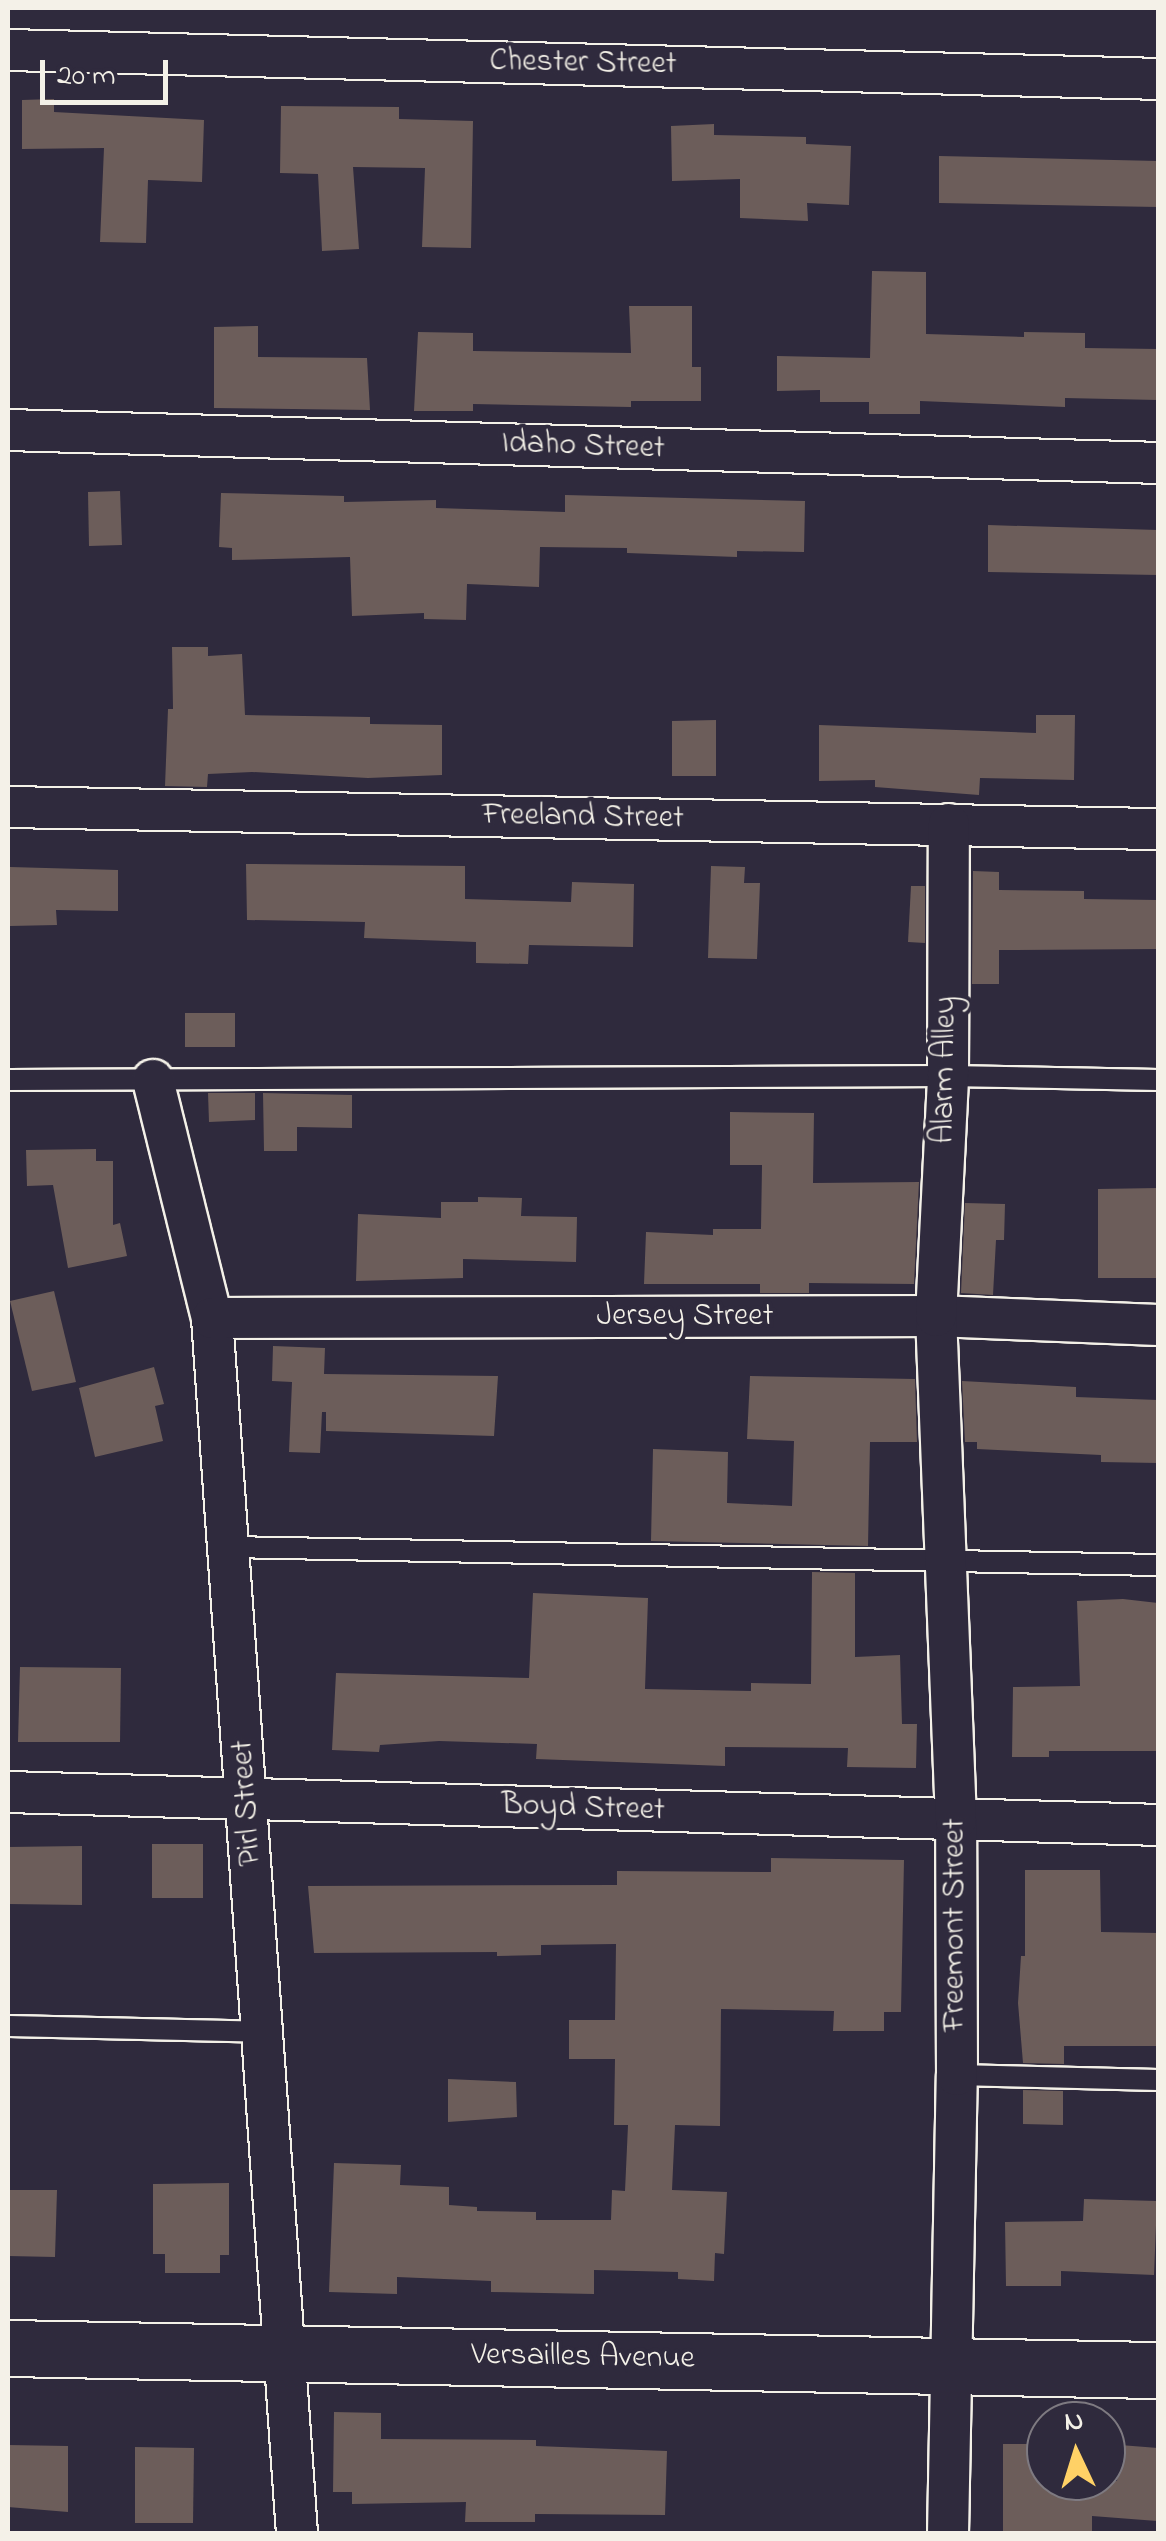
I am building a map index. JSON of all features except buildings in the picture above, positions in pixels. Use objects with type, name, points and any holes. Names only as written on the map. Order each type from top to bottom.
[{"type":"street","name":"Chester Street","points":[[8,50],[1158,79]]},
{"type":"street","name":"Idaho Street","points":[[8,430],[1158,464]]},
{"type":"street","name":"Freeland Street","points":[[8,807],[1158,829]]},
{"type":"street","name":"Alarm Alley","points":[[936,1316],[948,1076],[949,824]]},
{"type":"street","name":"Pirl Street","points":[[152,1080],[212,1318],[297,2534]]},
{"type":"street","name":"Jersey Street","points":[[212,1318],[936,1316],[1158,1325]]},
{"type":"street","name":"Freemont Street","points":[[936,1316],[956,1820],[957,2076],[948,2534]]},
{"type":"street","name":"Boyd Street","points":[[8,1792],[1158,1826]]},
{"type":"street","name":"Versailles Avenue","points":[[8,2348],[1158,2370]]},
{"type":"lane","points":[[8,1080],[948,1076],[1158,1080]]},
{"type":"lane","points":[[229,1547],[1158,1566]]},
{"type":"lane","points":[[8,2026],[263,2032]]},
{"type":"lane","points":[[957,2076],[1158,2080]]}]
